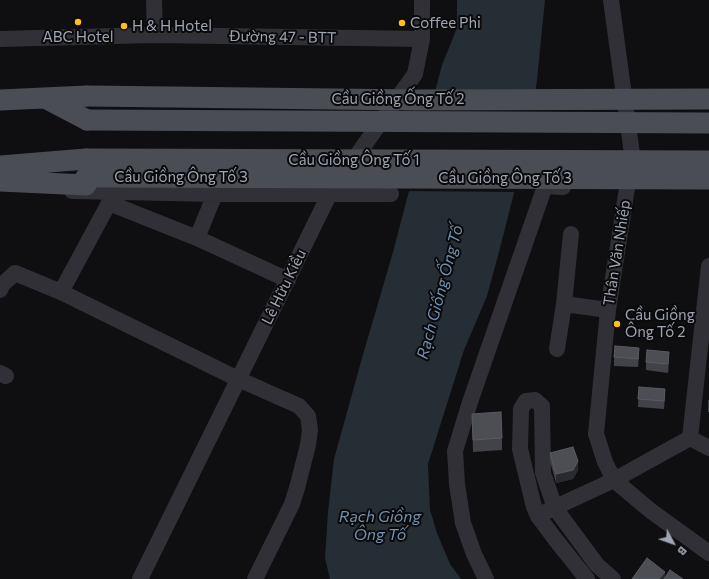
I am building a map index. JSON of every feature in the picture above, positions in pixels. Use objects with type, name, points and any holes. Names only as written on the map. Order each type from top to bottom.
[{"type":"main road","name":"Cầu Giồng Ống Tố 2","points":[[0,100],[87,96],[416,100],[709,99]]},
{"type":"main road","points":[[45,98],[87,120],[709,123]]},
{"type":"main road","name":"Cầu Giồng Ông Tố 1","points":[[0,166],[86,173],[709,161]]},
{"type":"main road","points":[[0,171],[86,173]]},
{"type":"main road","points":[[0,181],[86,173]]},
{"type":"main road","name":"Cầu Giồng Ông Tố 3","points":[[86,173],[709,179]]},
{"type":"main road","name":"Cầu Giồng Ông Tố 3","points":[[86,173],[709,188]]},
{"type":"street","points":[[154,0],[155,35]]},
{"type":"street","name":"Lê Hữu Kiều","points":[[140,579],[330,193],[415,74],[422,39],[422,0]]},
{"type":"street","name":"Thân Văn Nhiếp","points":[[611,0],[633,161],[627,188],[608,310],[596,434],[605,462],[614,480],[651,511],[709,553]]},
{"type":"street","name":"Đường 47 - BTT","points":[[0,39],[155,35],[422,39]]},
{"type":"street","points":[[486,579],[474,554],[463,523],[457,484],[455,451],[470,402],[546,186],[709,188]]},
{"type":"street","points":[[0,190],[5,192],[109,197],[215,194],[391,194]]},
{"type":"street","points":[[197,238],[215,194]]},
{"type":"street","points":[[109,197],[288,280]]},
{"type":"street","points":[[61,292],[109,197]]},
{"type":"street","points":[[557,349],[564,304],[571,234]]},
{"type":"street","points":[[690,438],[709,269]]},
{"type":"street","points":[[0,290],[3,284],[15,273],[61,292],[238,379],[299,406],[308,416],[310,430],[305,462],[292,504],[255,579]]},
{"type":"street","points":[[564,304],[608,310]]},
{"type":"street","points":[[587,579],[538,516],[534,507],[520,449],[521,409],[526,401],[535,400],[542,406],[543,473],[555,508],[598,566],[613,579]]},
{"type":"street","points":[[690,438],[709,448]]},
{"type":"street","points":[[538,516],[614,480],[690,438]]},
{"type":"water","name":"Rạch Giồng Ông Tố","points":[[457,0],[545,0],[537,80],[529,134],[487,296],[464,350],[428,464],[430,510],[437,533],[450,564],[461,579],[330,579],[325,558],[334,459],[393,252],[442,65],[457,28]]},
{"type":"pier","points":[[538,89],[531,134],[516,192],[407,191],[433,90]]},
{"type":"building","points":[[615,346],[639,348],[638,359],[614,357]]},
{"type":"building","points":[[647,350],[669,352],[668,364],[646,362]]},
{"type":"building","points":[[639,387],[665,389],[664,401],[638,399]]},
{"type":"building","points":[[501,412],[502,438],[473,440],[472,414]]},
{"type":"building","points":[[573,447],[578,461],[573,470],[556,474],[550,453]]},
{"type":"building","points":[[647,558],[665,572],[659,579],[632,579]]},
{"type":"building","points":[[670,570],[683,579],[664,579]]},
{"type":"place","name":"ABC Hotel","points":[[78,22]]},
{"type":"place","name":"Coffee Phi","points":[[402,23]]},
{"type":"place","name":"H & H Hotel","points":[[124,26]]},
{"type":"place","name":"Cầu Giồng Ông Tố 2","points":[[617,324]]},
{"type":"water label","name":"Rạch Giống Ống Tố","points":[[440,292]]}]
